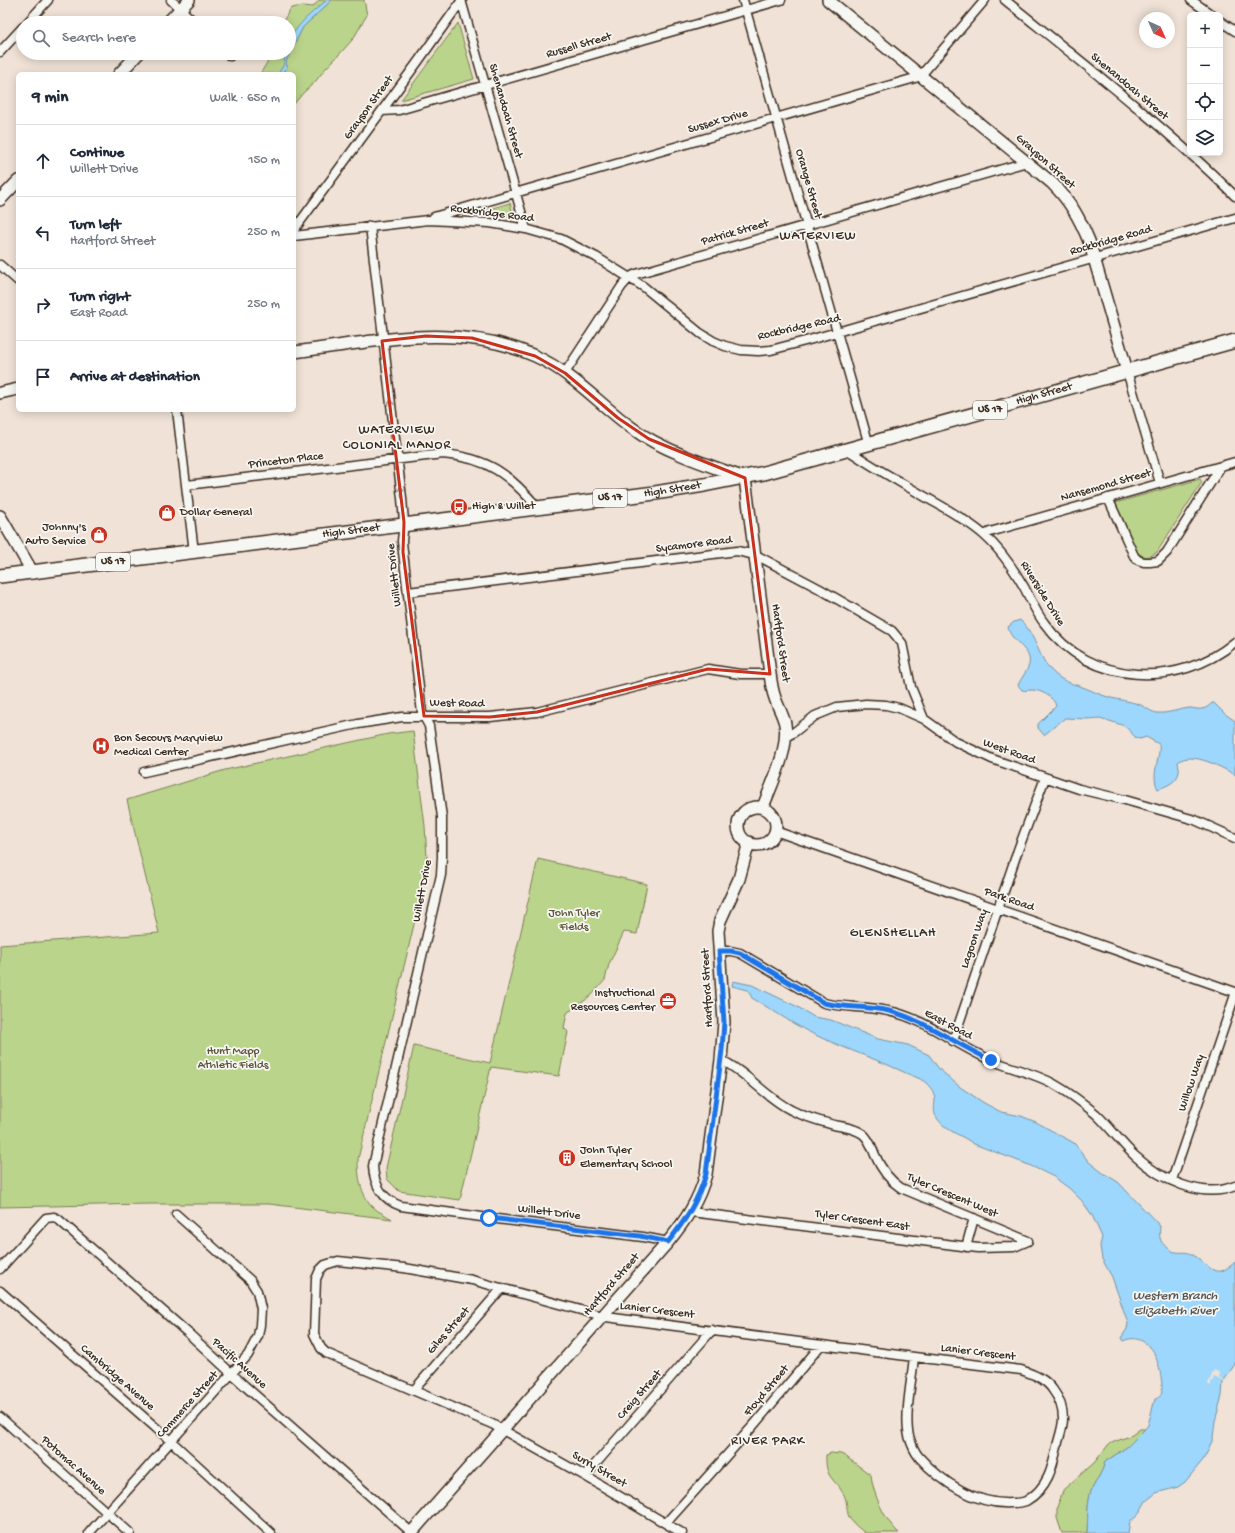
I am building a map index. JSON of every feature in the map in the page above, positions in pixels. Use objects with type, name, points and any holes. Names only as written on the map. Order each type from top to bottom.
[{"type":"main road","name":"High Street","points":[[0,576],[404,526],[662,492],[745,478],[869,445],[1235,341]]},
{"type":"street","points":[[33,16],[48,0]]},
{"type":"street","points":[[171,0],[188,16]]},
{"type":"street","points":[[174,16],[189,0]]},
{"type":"street","name":"Grayson Street","points":[[296,227],[462,0]]},
{"type":"street","name":"Shenandoah Street","points":[[462,0],[526,229]]},
{"type":"street","name":"Orange Street","points":[[743,0],[869,445]]},
{"type":"street","name":"Russell Street","points":[[382,111],[399,110],[781,0]]},
{"type":"street","name":"Grayson Street","points":[[828,0],[1052,183],[1072,206],[1081,222],[1095,258],[1160,483]]},
{"type":"street","name":"Sussex Drive","points":[[428,220],[515,193],[915,78],[921,75],[985,0]]},
{"type":"street","name":"Shenandoah Street","points":[[1005,0],[1114,89],[1211,172],[1235,196]]},
{"type":"street","points":[[1191,0],[1208,12]]},
{"type":"street","points":[[1223,23],[1235,31]]},
{"type":"street","points":[[0,52],[16,35]]},
{"type":"street","points":[[121,72],[132,60]]},
{"type":"street","name":"Patrick Street","points":[[630,277],[636,274],[1027,162]]},
{"type":"street","points":[[0,200],[16,183]]},
{"type":"street","name":"Rockbridge Road","points":[[296,236],[428,220],[490,223],[544,233],[576,246],[630,277],[700,333],[713,341],[741,350],[758,351],[771,350],[837,332],[1235,218]]},
{"type":"street","name":"Willett Drive","points":[[370,226],[382,341],[402,498],[404,526],[402,541],[422,713],[429,726],[442,817],[441,876],[373,1166],[378,1189],[389,1200],[401,1206],[640,1236],[668,1242]]},
{"type":"street","points":[[0,265],[16,279]]},
{"type":"street","points":[[565,373],[622,286],[630,277]]},
{"type":"street","points":[[296,352],[426,336],[451,336],[493,342],[521,350],[535,356],[565,373],[593,395],[618,418],[649,439],[745,478]]},
{"type":"street","points":[[0,393],[16,389]]},
{"type":"street","points":[[177,412],[194,552]]},
{"type":"street","name":"Riverside Drive","points":[[848,450],[958,515],[985,535],[1011,566],[1036,612],[1055,637],[1078,655],[1096,664],[1108,669],[1132,674],[1158,675],[1177,672],[1198,665],[1222,652],[1235,642]]},
{"type":"street","name":"Princeton Place","points":[[187,485],[443,454],[472,458],[486,463],[512,480],[523,490],[538,508]]},
{"type":"street","name":"Nansemond Street","points":[[985,535],[990,532],[1235,462]]},
{"type":"street","points":[[1108,498],[1134,556],[1144,562],[1158,561],[1167,552],[1221,466]]},
{"type":"street","name":"Hartford Street","points":[[745,478],[770,674],[775,698],[783,715],[785,737],[778,768],[763,807]]},
{"type":"street","points":[[0,516],[33,573]]},
{"type":"street","name":"Sycamore Road","points":[[408,592],[736,551],[756,555],[820,589],[892,631],[902,643],[910,687],[924,720]]},
{"type":"street","name":"West Road","points":[[144,772],[355,724],[402,717],[490,717],[537,712],[708,669],[740,674],[770,674]]},
{"type":"street","name":"West Road","points":[[785,737],[827,710],[849,705],[886,705],[899,708],[924,720],[956,742],[992,759],[1079,789],[1174,813],[1195,820],[1235,838]]},
{"type":"street","name":"Lagoon Way","points":[[953,1041],[1018,850],[1045,778]]},
{"type":"street","points":[[763,807],[768,810],[775,819],[775,831],[770,840],[765,843],[754,844],[745,839],[739,830],[740,819],[743,814],[752,808],[763,807]]},
{"type":"street","name":"Park Road","points":[[775,831],[1235,992]]},
{"type":"street","name":"Hartford Street","points":[[411,1533],[668,1242],[691,1212],[700,1194],[706,1174],[721,1060],[724,1022],[718,931],[720,921],[738,878],[749,842]]},
{"type":"street","name":"East Road","points":[[719,951],[740,953],[824,1003],[836,1006],[887,1011],[919,1022],[969,1050],[991,1060],[1040,1077],[1054,1084],[1096,1114],[1147,1166],[1172,1180],[1206,1191],[1220,1191],[1235,1186]]},
{"type":"street","name":"Willow Way","points":[[1172,1180],[1235,995]]},
{"type":"street","name":"Tyler Crescent West","points":[[721,1060],[737,1069],[759,1088],[790,1110],[804,1116],[862,1133],[871,1144],[886,1176],[901,1188],[1028,1241]]},
{"type":"street","name":"Tyler Crescent East","points":[[691,1212],[966,1247],[990,1249],[1014,1247],[1028,1241]]},
{"type":"street","name":"Commerce Street","points":[[89,1533],[232,1374],[248,1355],[258,1336],[261,1309],[257,1291],[250,1280],[176,1214]]},
{"type":"street","name":"Pacific Avenue","points":[[0,1269],[43,1221],[49,1217],[58,1219],[411,1533]]},
{"type":"street","points":[[966,1247],[974,1218]]},
{"type":"street","name":"Lanier Crescent","points":[[502,1429],[326,1353],[321,1348],[314,1334],[316,1279],[320,1270],[332,1262],[338,1261],[438,1273],[502,1288],[602,1316],[1020,1370],[1032,1374],[1049,1384],[1059,1400],[1063,1420],[1050,1473],[1040,1490],[1024,1502],[1007,1503],[988,1501],[970,1495],[948,1482],[919,1457],[911,1444],[907,1423],[914,1357]]},
{"type":"street","name":"Giles Street","points":[[414,1390],[502,1288]]},
{"type":"street","name":"Cambridge Avenue","points":[[0,1291],[171,1441],[271,1533]]},
{"type":"street","name":"Creig Street","points":[[586,1476],[712,1330]]},
{"type":"street","name":"Floyd Street","points":[[666,1523],[753,1426],[821,1345]]},
{"type":"street","name":"Potomac Avenue","points":[[0,1417],[130,1533]]},
{"type":"street","name":"Surry Street","points":[[502,1429],[586,1476],[682,1533]]},
{"type":"highlighted area","points":[[426,336],[472,338],[535,356],[565,373],[618,418],[649,439],[745,478],[770,674],[708,669],[537,712],[490,717],[424,716],[403,552],[404,522],[382,341]]},
{"type":"green space","points":[[319,0],[327,0],[306,20],[296,32],[296,16],[286,16],[291,8],[303,6],[313,7]]},
{"type":"green space","points":[[332,0],[364,0],[367,15],[353,39],[296,102],[296,72],[283,72],[287,67],[286,60],[296,60],[296,41],[303,27]]},
{"type":"green space","points":[[458,23],[474,79],[401,100]]},
{"type":"green space","points":[[269,60],[285,60],[284,66],[280,72],[261,72]]},
{"type":"green space","points":[[510,203],[514,217],[479,212]]},
{"type":"green space","points":[[1200,479],[1202,482],[1157,552],[1146,556],[1136,552],[1115,503]]},
{"type":"green space","name":"Hunt Mapp Athletic Fields","points":[[413,731],[425,826],[427,858],[422,891],[358,1159],[359,1178],[365,1196],[375,1209],[392,1219],[269,1204],[150,1204],[0,1207],[0,945],[159,933],[127,800],[225,770],[388,734]]},
{"type":"green space","name":"John Tyler Fields","points":[[538,859],[647,884],[637,934],[624,932],[609,964],[605,980],[591,996],[567,1013],[564,1028],[568,1032],[559,1076],[491,1067],[460,1200],[399,1191],[387,1179],[386,1168],[414,1046],[490,1063]]},
{"type":"green space","points":[[1140,1429],[1145,1429],[1127,1447],[1105,1462],[1090,1494],[1087,1533],[1062,1533],[1057,1518],[1057,1507],[1064,1489],[1094,1463],[1109,1444],[1132,1435]]},
{"type":"green space","points":[[831,1453],[845,1456],[871,1475],[880,1507],[889,1522],[899,1533],[865,1533],[856,1526],[849,1517],[845,1496],[828,1473],[826,1455]]},
{"type":"water","points":[[327,0],[332,0],[303,27],[296,41],[296,30],[305,19]]},
{"type":"water","points":[[284,60],[286,60],[287,67],[283,72],[279,72]]},
{"type":"water","points":[[1020,620],[1030,632],[1041,655],[1050,669],[1059,677],[1068,682],[1107,697],[1138,704],[1157,713],[1190,708],[1202,709],[1214,703],[1235,721],[1235,775],[1207,761],[1191,758],[1184,759],[1178,762],[1179,771],[1174,781],[1158,789],[1155,772],[1159,744],[1146,737],[1140,739],[1136,738],[1127,728],[1122,725],[1100,718],[1065,718],[1044,735],[1038,728],[1038,724],[1056,706],[1053,700],[1047,695],[1036,690],[1022,690],[1018,685],[1028,668],[1029,659],[1028,654],[1013,637],[1008,627],[1014,622]]},
{"type":"water","name":"Western Branch Elizabeth River","points":[[733,981],[752,985],[796,1006],[814,1017],[831,1020],[878,1039],[908,1045],[929,1055],[939,1069],[960,1087],[984,1103],[1001,1112],[1021,1116],[1036,1122],[1074,1143],[1089,1162],[1118,1182],[1160,1226],[1161,1241],[1165,1246],[1175,1252],[1189,1253],[1216,1271],[1222,1271],[1235,1262],[1235,1364],[1223,1382],[1222,1396],[1215,1421],[1213,1438],[1209,1449],[1203,1460],[1185,1482],[1178,1487],[1156,1493],[1146,1501],[1138,1515],[1130,1522],[1128,1533],[1087,1533],[1090,1494],[1105,1462],[1127,1447],[1148,1425],[1155,1399],[1160,1396],[1162,1386],[1156,1357],[1151,1348],[1138,1339],[1127,1339],[1123,1341],[1121,1338],[1127,1329],[1128,1323],[1112,1277],[1102,1259],[1100,1246],[1102,1237],[1092,1215],[1082,1201],[1070,1189],[1054,1177],[1029,1165],[974,1144],[949,1130],[940,1122],[935,1114],[935,1097],[925,1082],[886,1064],[814,1035],[752,998],[748,990],[732,986]]},
{"type":"pier","points":[[1214,1370],[1220,1373],[1219,1377],[1226,1381],[1225,1382],[1214,1377],[1210,1386],[1208,1384]]},
{"type":"place","name":"High & Willet","points":[[459,507]]},
{"type":"place","name":"Dollar General","points":[[167,513]]},
{"type":"place","name":"Johnny's Auto Service","points":[[99,535]]},
{"type":"place","name":"Bon Secours Maryview Medical Center","points":[[101,746]]},
{"type":"place","name":"Instructional Resources Center","points":[[668,1001]]},
{"type":"place","name":"John Tyler Elementary School","points":[[567,1158]]},
{"type":"district","name":"WATERVIEW","points":[[818,236]]},
{"type":"district","name":"WATERVIEW COLONIAL MANOR","points":[[397,438]]},
{"type":"district","name":"GLENSHELLAH","points":[[893,933]]},
{"type":"district","name":"RIVER PARK","points":[[768,1441]]},
{"type":"route","points":[[489,1218],[640,1236],[668,1242],[693,1208],[702,1189],[706,1174],[722,1050],[724,1022],[719,951],[740,953],[824,1003],[836,1006],[887,1011],[898,1014],[919,1022],[969,1050],[991,1060]]}]
